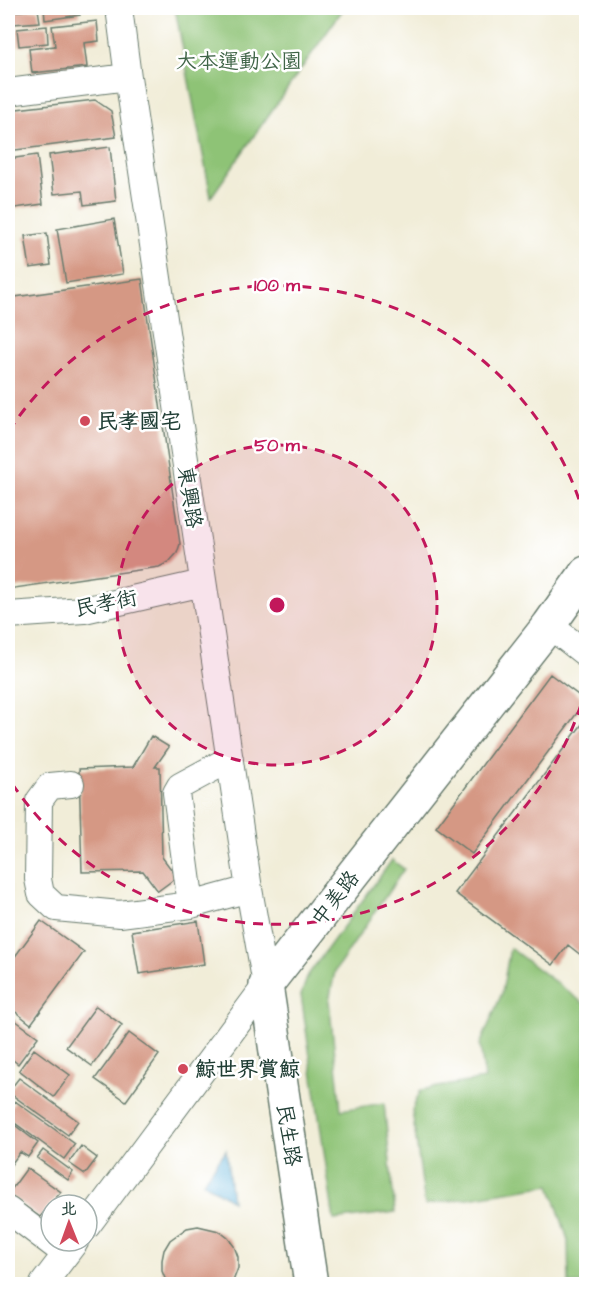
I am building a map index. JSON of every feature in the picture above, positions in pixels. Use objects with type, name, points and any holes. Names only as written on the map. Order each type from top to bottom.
[{"type":"main road","name":"中美路","points":[[266,985],[549,625],[586,573]]},
{"type":"main road","name":"民生路","points":[[266,985],[311,1284]]},
{"type":"street","name":"東興路","points":[[119,8],[249,889],[266,985]]},
{"type":"street","points":[[8,92],[128,77]]},
{"type":"street","name":"民孝街","points":[[8,615],[84,610],[203,583]]},
{"type":"street","points":[[549,625],[586,654]]},
{"type":"street","points":[[191,905],[176,793],[180,786],[230,759]]},
{"type":"street","points":[[70,784],[50,786],[39,801],[38,879],[40,894],[56,908],[120,914],[191,905],[249,889]]},
{"type":"street","name":"中美路","points":[[99,1210],[266,985]]},
{"type":"street","points":[[8,1210],[39,1228]]},
{"type":"street","points":[[43,1284],[66,1253]]},
{"type":"green space","name":"大本運動公園","points":[[175,8],[344,8],[211,197]]},
{"type":"green space","points":[[392,860],[404,869],[335,971],[329,1001],[341,1110],[384,1103],[395,1212],[334,1220],[301,995],[308,975]]},
{"type":"green space","points":[[510,948],[586,1005],[586,1284],[569,1284],[568,1240],[550,1185],[425,1205],[412,1110],[421,1090],[485,1079],[480,1045],[502,993]]},
{"type":"water","points":[[226,1150],[232,1201],[203,1182]]},
{"type":"building","points":[[44,8],[79,8],[80,15],[45,20]]},
{"type":"building","points":[[38,9],[40,22],[13,24],[12,12]]},
{"type":"building","points":[[97,21],[99,41],[84,43],[87,67],[32,73],[29,49],[55,46],[52,26]]},
{"type":"building","points":[[47,26],[48,43],[19,46],[17,29]]},
{"type":"building","points":[[95,100],[111,111],[116,137],[8,151],[8,110]]},
{"type":"building","points":[[110,147],[116,201],[84,205],[82,191],[54,194],[49,155]]},
{"type":"building","points":[[37,155],[43,204],[8,209],[8,159]]},
{"type":"building","points":[[114,219],[123,274],[66,283],[57,229]]},
{"type":"building","points":[[47,233],[51,265],[30,268],[25,236]]},
{"type":"building","name":"民孝國宅","points":[[142,279],[180,544],[177,553],[169,562],[159,567],[8,589],[8,298]]},
{"type":"building","points":[[550,674],[586,701],[472,854],[436,827]]},
{"type":"building","points":[[586,719],[586,920],[583,925],[586,928],[586,950],[582,956],[568,945],[553,965],[455,893]]},
{"type":"building","points":[[151,736],[169,747],[155,767],[160,767],[162,857],[177,877],[158,891],[143,871],[82,872],[79,769],[133,767]]},
{"type":"building","points":[[41,921],[84,952],[31,1024],[8,1006],[8,966]]},
{"type":"building","points":[[198,921],[204,964],[139,974],[132,931]]},
{"type":"building","points":[[96,1006],[122,1025],[92,1066],[66,1047]]},
{"type":"building","points":[[8,1015],[38,1037],[18,1064],[8,1056]]},
{"type":"building","points":[[129,1033],[159,1055],[126,1101],[95,1079]]},
{"type":"building","points":[[34,1049],[70,1075],[54,1097],[19,1070]]},
{"type":"building","points":[[19,1078],[78,1121],[68,1135],[8,1092]]},
{"type":"building","points":[[15,1101],[75,1144],[64,1159],[8,1118],[8,1111]]},
{"type":"building","points":[[8,1120],[38,1143],[28,1157],[20,1152],[8,1169]]},
{"type":"building","points":[[81,1146],[97,1158],[85,1174],[69,1163]]},
{"type":"building","points":[[43,1150],[73,1172],[68,1180],[37,1158]]},
{"type":"building","points":[[27,1168],[61,1192],[39,1193],[39,1216],[8,1194]]},
{"type":"building","points":[[198,1226],[219,1231],[234,1246],[238,1257],[238,1268],[232,1284],[168,1284],[166,1281],[162,1271],[164,1250],[170,1240],[187,1228]]},
{"type":"place","name":"民孝國宅","points":[[85,421]]},
{"type":"place","name":"鯨世界賞鯨","points":[[183,1069]]}]
